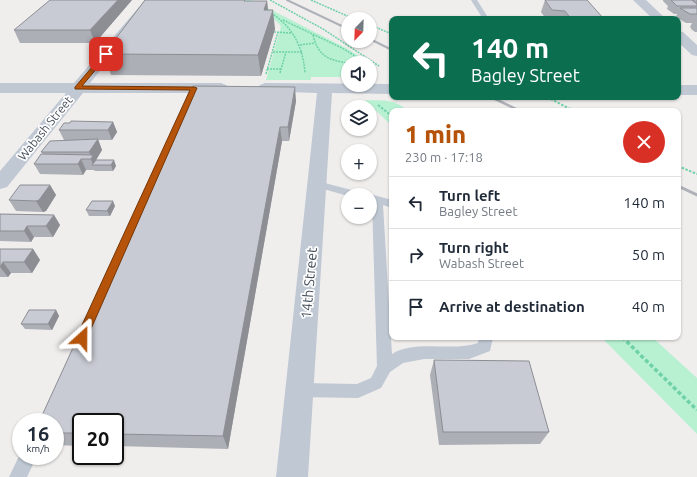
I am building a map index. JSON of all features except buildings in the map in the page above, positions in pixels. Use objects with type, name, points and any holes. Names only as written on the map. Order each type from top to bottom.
[{"type":"street","points":[[638,0],[657,16]]},
{"type":"street","name":"Wabash Street","points":[[0,183],[77,88],[147,8]]},
{"type":"street","points":[[681,38],[697,52]]},
{"type":"street","points":[[0,88],[77,88],[192,94],[243,88],[315,84],[387,89]]},
{"type":"street","name":"14th Street","points":[[292,477],[317,184],[315,84]]},
{"type":"street","points":[[681,90],[697,90]]},
{"type":"lane","points":[[474,0],[484,16]]},
{"type":"lane","points":[[317,184],[341,190]]},
{"type":"lane","points":[[377,200],[389,203]]},
{"type":"lane","points":[[376,224],[385,367]]},
{"type":"lane","points":[[300,390],[358,391],[376,383],[385,367],[400,357],[424,353],[468,353],[485,347],[486,340]]},
{"type":"lane","points":[[18,477],[24,465]]},
{"type":"path","points":[[270,0],[323,29],[379,66]]},
{"type":"path","points":[[311,0],[341,13]]},
{"type":"path","points":[[267,11],[355,56]]},
{"type":"path","points":[[281,19],[292,33],[303,52],[315,84]]},
{"type":"path","points":[[377,28],[389,33]]},
{"type":"path","points":[[274,32],[292,33]]},
{"type":"path","points":[[265,77],[278,32]]},
{"type":"path","points":[[313,34],[317,49],[324,56],[332,60],[341,62]]},
{"type":"path","points":[[299,45],[315,43]]},
{"type":"path","points":[[272,52],[303,52]]},
{"type":"path","points":[[279,77],[286,52]]},
{"type":"path","points":[[267,69],[282,69]]},
{"type":"path","points":[[553,100],[568,108]]},
{"type":"path","points":[[681,167],[697,174]]},
{"type":"path","points":[[625,340],[697,410]]},
{"type":"green space","points":[[242,0],[252,0],[359,56],[341,56],[341,77],[311,77],[311,80],[266,80],[281,26],[258,9]]},
{"type":"green space","points":[[377,100],[393,102],[404,108],[389,108],[389,123],[377,112]]},
{"type":"green space","points":[[604,340],[655,340],[697,378],[697,434]]},
{"type":"railway","points":[[287,0],[341,26]]},
{"type":"railway","points":[[377,42],[389,48]]},
{"type":"railway","points":[[497,100],[514,108]]},
{"type":"railway","points":[[681,187],[697,195]]},
{"type":"route","points":[[82,338],[194,88],[77,88],[106,54]]}]
